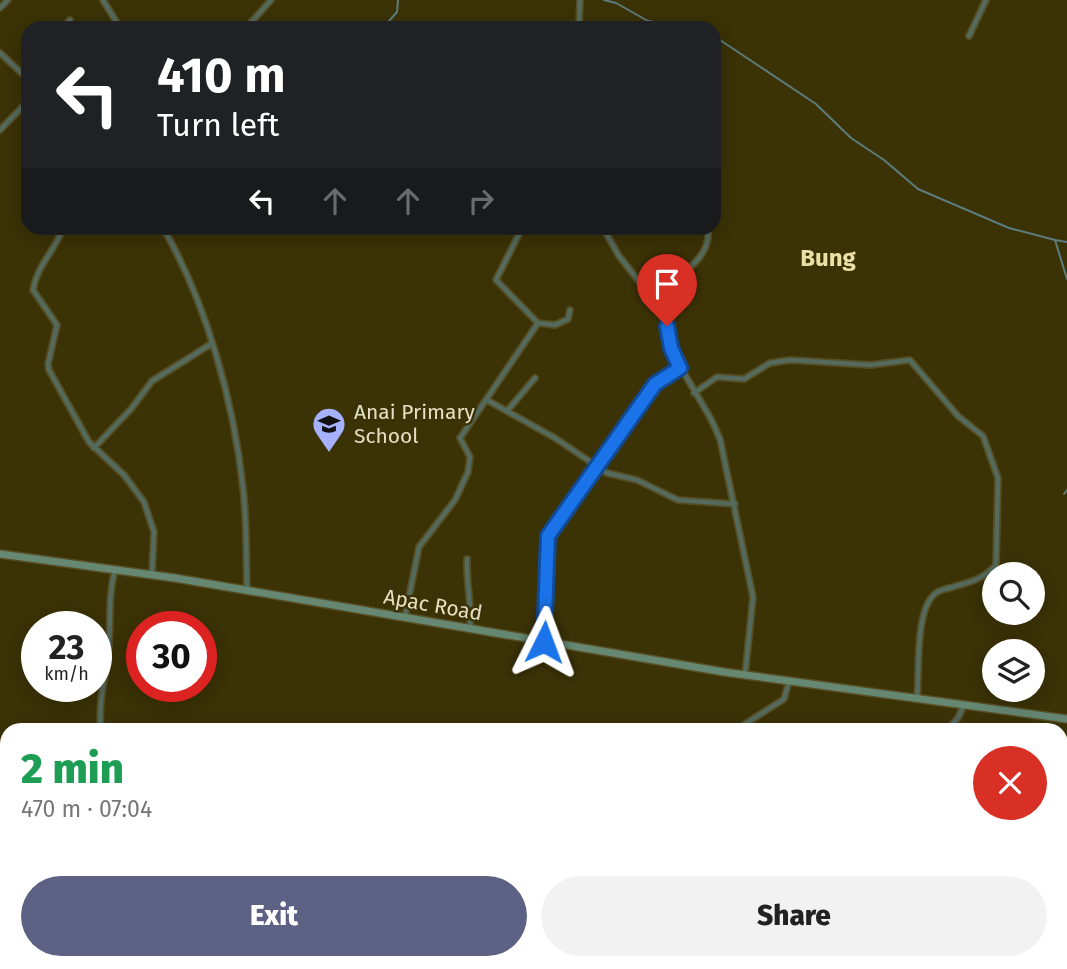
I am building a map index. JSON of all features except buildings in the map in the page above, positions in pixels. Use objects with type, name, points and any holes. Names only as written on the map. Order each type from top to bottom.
[{"type":"main road","name":"Apac Road","points":[[0,554],[152,574],[745,676],[1067,719]]},
{"type":"street","points":[[0,8],[8,0]]},
{"type":"street","points":[[103,0],[116,21]]},
{"type":"street","points":[[252,21],[271,0]]},
{"type":"street","points":[[579,21],[580,0]]},
{"type":"street","points":[[969,36],[986,0]]},
{"type":"street","points":[[0,53],[21,72]]},
{"type":"street","points":[[0,130],[21,108]]},
{"type":"street","points":[[60,235],[37,273],[33,290],[57,325],[49,370],[94,448],[124,475],[144,502],[154,532],[152,574]]},
{"type":"street","points":[[166,235],[196,298],[228,404],[243,487],[247,590]]},
{"type":"street","points":[[518,235],[496,280],[538,323],[561,324],[568,319],[570,310]]},
{"type":"street","points":[[607,235],[619,256],[654,299],[667,326],[671,348],[680,368],[717,430],[753,597],[745,676]]},
{"type":"street","points":[[654,299],[699,259],[710,240],[709,235]]},
{"type":"street","points":[[404,618],[419,547],[455,500],[468,472],[470,457],[460,439],[538,323]]},
{"type":"street","points":[[94,448],[131,409],[152,381],[211,344]]},
{"type":"street","points":[[694,393],[717,377],[744,379],[778,361],[829,361],[871,365],[910,360],[958,416],[983,436],[998,478],[996,565],[977,581],[941,590],[932,597],[919,631],[917,699]]},
{"type":"street","points":[[544,642],[548,589],[547,540],[655,384],[680,368]]},
{"type":"street","points":[[507,411],[535,378]]},
{"type":"street","points":[[487,400],[555,438],[597,468],[618,477],[637,480],[678,500],[735,505]]},
{"type":"street","points":[[467,559],[466,574],[471,599],[470,629]]},
{"type":"street","points":[[100,723],[98,710],[109,650],[110,597],[115,570]]},
{"type":"street","points":[[747,723],[784,699],[789,681]]},
{"type":"street","points":[[953,723],[963,707]]},
{"type":"waterway","points":[[389,21],[397,12],[398,0]]},
{"type":"waterway","points":[[604,0],[616,3],[648,21]]},
{"type":"waterway","points":[[721,41],[816,104],[851,138],[884,160],[918,189],[1009,228],[1055,240]]},
{"type":"waterway","points":[[1067,242],[1055,240],[1067,279]]},
{"type":"waterway","points":[[1064,494],[1067,490]]},
{"type":"place","name":"Anai Primary School","points":[[329,454]]},
{"type":"district","name":"Bung","points":[[828,258]]},
{"type":"route","points":[[544,642],[548,536],[655,384],[680,368],[671,348],[667,326]]}]
